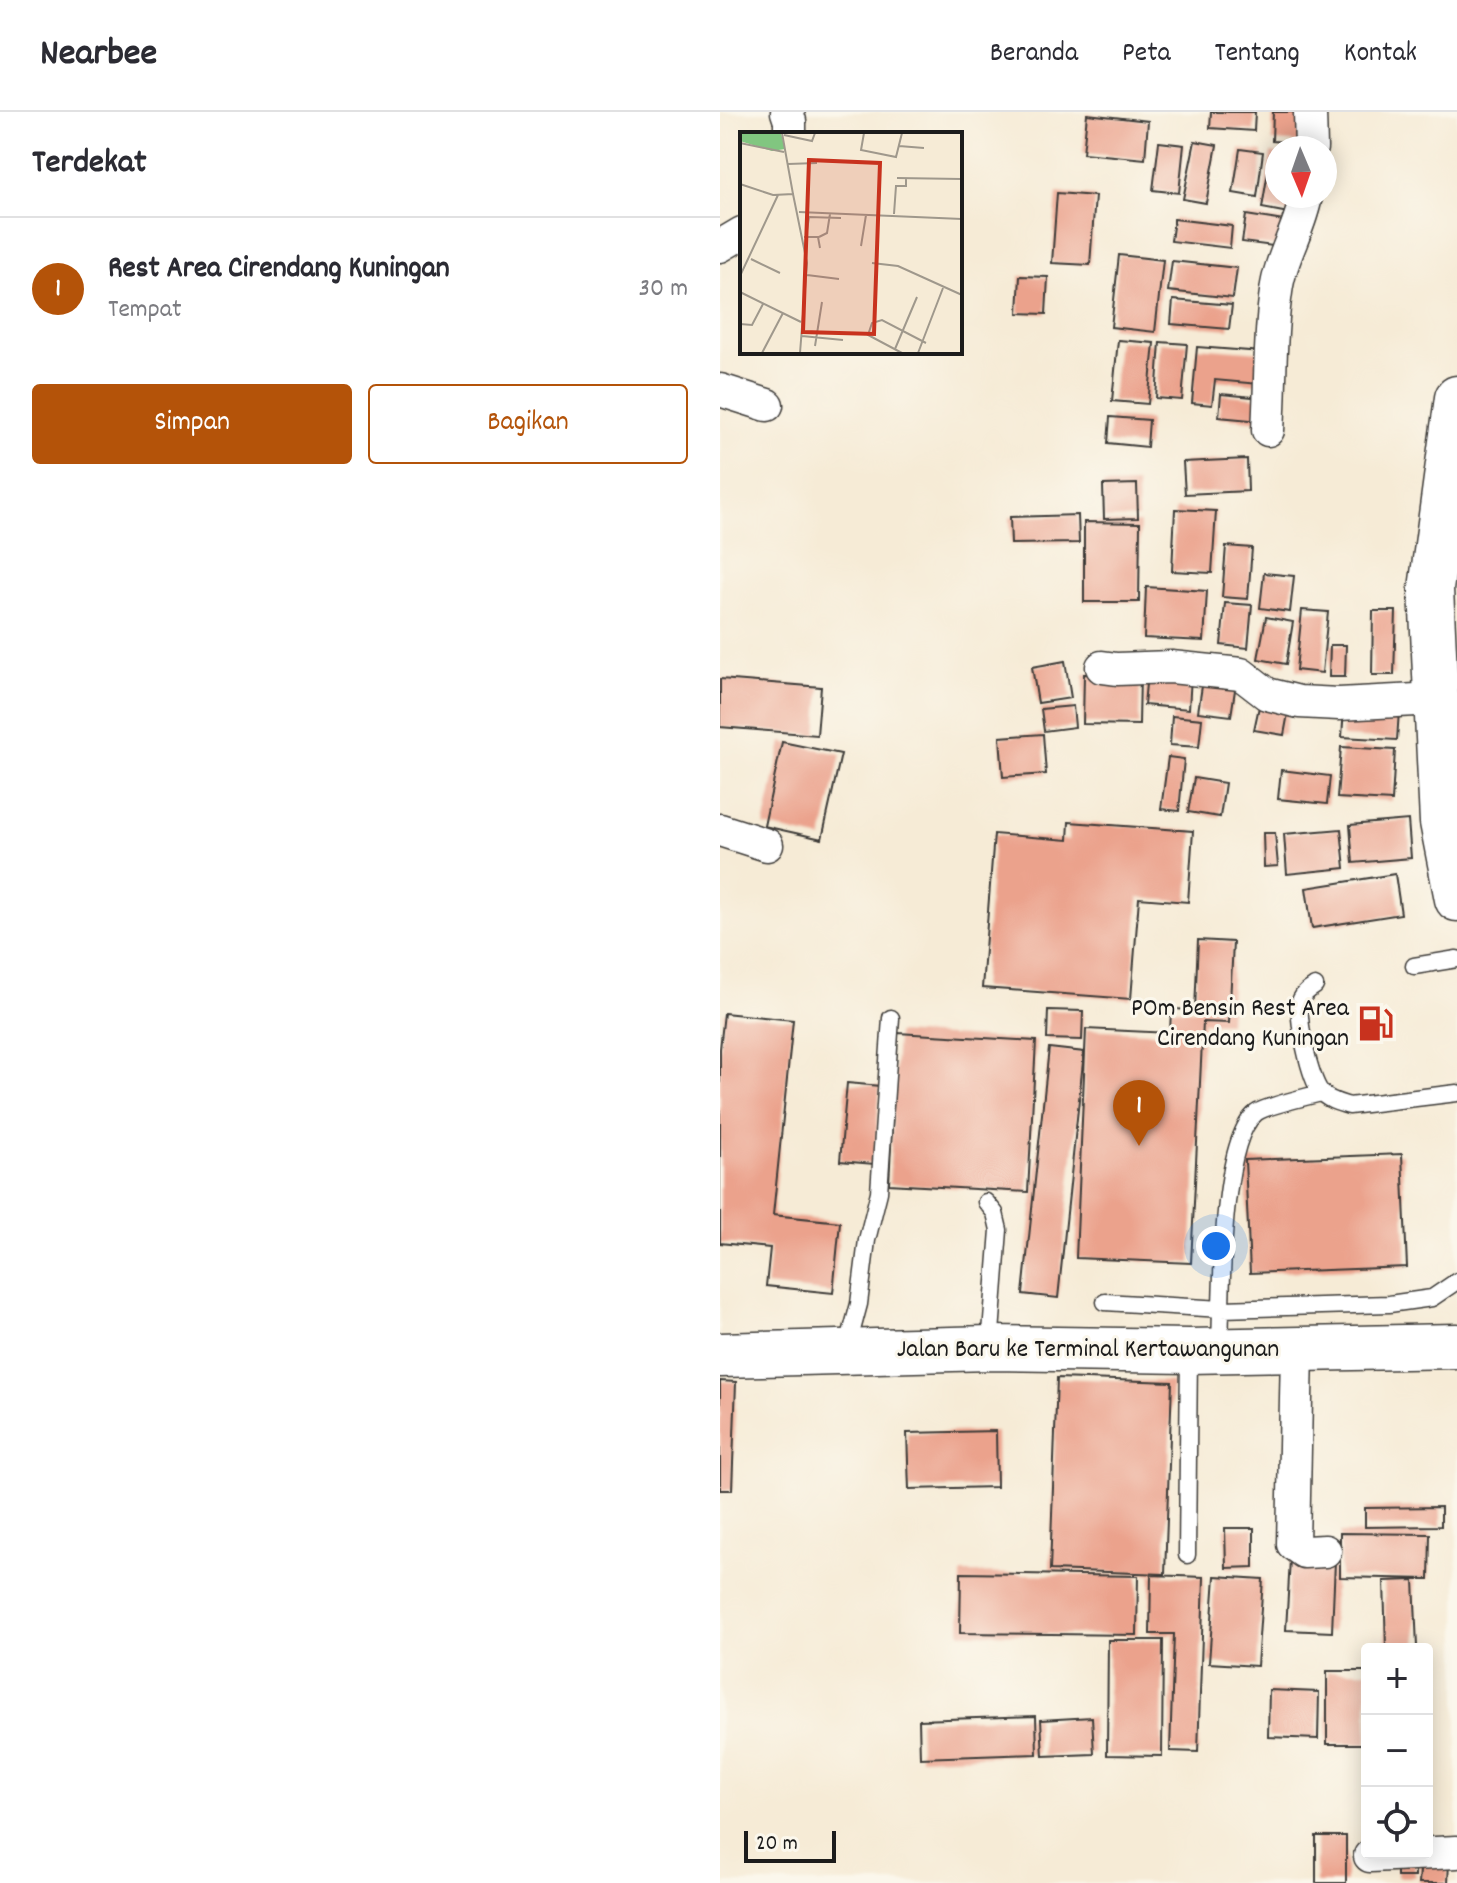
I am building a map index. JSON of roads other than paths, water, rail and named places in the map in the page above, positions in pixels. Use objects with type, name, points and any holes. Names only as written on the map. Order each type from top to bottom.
[{"type":"main road","points":[[1457,398],[1431,589],[1442,822],[1457,899]]},
{"type":"main road","name":"Jalan Baru ke Terminal Kertawangunan","points":[[720,1355],[990,1348],[1210,1337],[1297,1350],[1457,1346]]},
{"type":"street","points":[[787,112],[790,132]]},
{"type":"street","points":[[1310,112],[1311,136]]},
{"type":"street","points":[[1268,430],[1276,290],[1304,208]]},
{"type":"street","points":[[720,246],[740,234]]},
{"type":"street","points":[[720,390],[767,405]]},
{"type":"street","points":[[1102,667],[1171,667],[1241,674],[1267,694],[1299,702],[1339,704],[1436,699]]},
{"type":"street","points":[[720,830],[767,845]]},
{"type":"street","points":[[1297,1350],[1293,1544],[1304,1552],[1325,1551]]},
{"type":"street","points":[[1433,1853],[1457,1852]]},
{"type":"lane","points":[[1414,966],[1457,959]]},
{"type":"lane","points":[[1315,986],[1302,996],[1299,1007],[1312,1074],[1321,1093],[1349,1106],[1457,1093]]},
{"type":"lane","points":[[847,1351],[859,1304],[867,1240],[879,1192],[891,1018]]},
{"type":"lane","points":[[1187,1555],[1225,1205],[1239,1136],[1256,1113],[1321,1093]]},
{"type":"lane","points":[[986,1202],[995,1213],[999,1230],[990,1348]]},
{"type":"lane","points":[[1105,1302],[1210,1337],[1432,1298],[1457,1281]]},
{"type":"place","name":"POm Bensin Rest Area Cirendang Kuningan","points":[[1375,1024]]},
{"type":"place","name":"Rest Area Cirendang Kuningan","points":[[1139,1146]]}]
